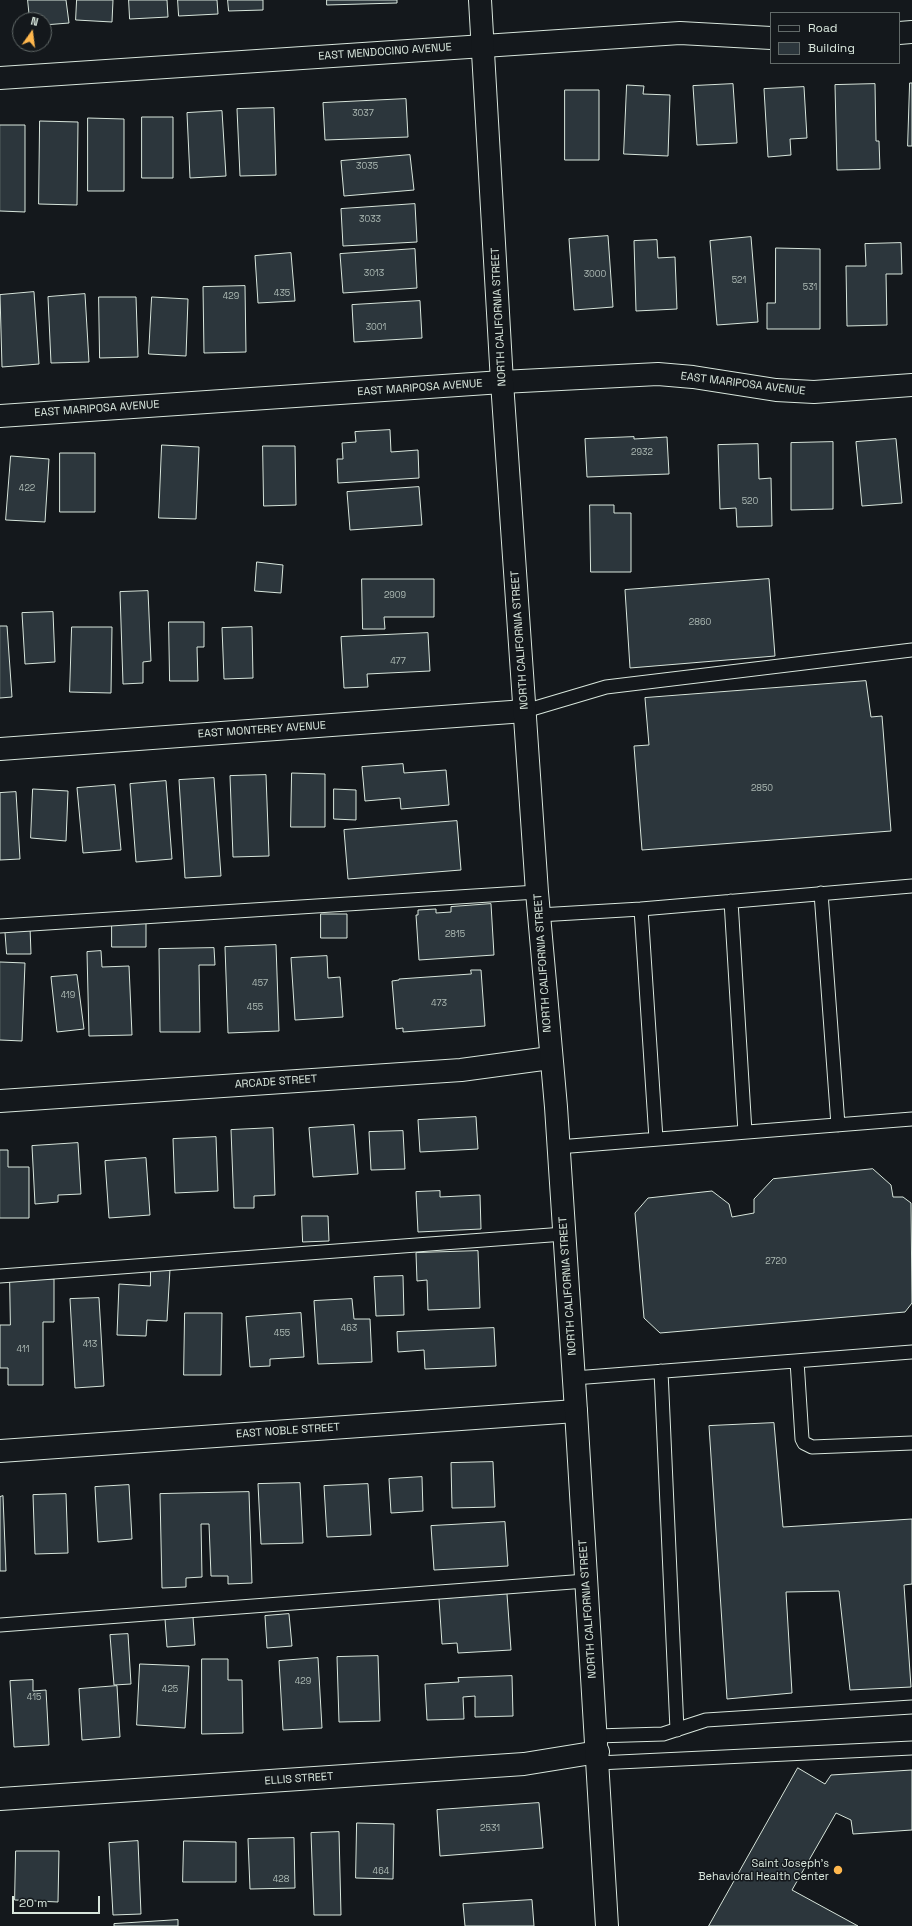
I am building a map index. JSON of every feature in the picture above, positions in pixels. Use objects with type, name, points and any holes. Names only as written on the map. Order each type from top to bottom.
[{"type":"street","name":"NORTH CALIFORNIA STREET","points":[[480,0],[502,382],[537,892],[558,1147],[574,1378],[607,1926]]},
{"type":"street","points":[[900,33],[912,32]]},
{"type":"street","name":"EAST MENDOCINO AVENUE","points":[[0,78],[680,33],[770,38]]},
{"type":"street","name":"EAST MARIPOSA AVENUE","points":[[0,416],[502,382],[658,374],[693,377],[776,390],[814,392],[912,385]]},
{"type":"street","name":"EAST MONTEREY AVENUE","points":[[0,749],[525,711]]},
{"type":"street","name":"ARCADE STREET","points":[[0,1100],[461,1070],[550,1058]]},
{"type":"street","name":"EAST NOBLE STREET","points":[[0,1451],[576,1410]]},
{"type":"street","name":"ELLIS STREET","points":[[0,1799],[524,1764],[597,1750]]},
{"type":"lane","points":[[525,711],[606,687],[912,650]]},
{"type":"lane","points":[[539,915],[641,909],[912,886]]},
{"type":"lane","points":[[0,926],[537,892]]},
{"type":"lane","points":[[821,893],[838,1125]]},
{"type":"lane","points":[[731,901],[745,1132]]},
{"type":"lane","points":[[641,909],[656,1139]]},
{"type":"lane","points":[[558,1147],[912,1119]]},
{"type":"lane","points":[[0,1276],[564,1234]]},
{"type":"lane","points":[[574,1378],[912,1352]]},
{"type":"lane","points":[[797,1361],[802,1439],[804,1443],[812,1447],[912,1443]]},
{"type":"lane","points":[[661,1371],[677,1730]]},
{"type":"lane","points":[[0,1626],[586,1581]]},
{"type":"lane","points":[[597,1750],[663,1734],[706,1720],[912,1707]]},
{"type":"lane","points":[[597,1750],[912,1748]]},
{"type":"building","points":[[28,0],[66,0],[69,23],[52,24],[52,12],[29,12]]},
{"type":"building","points":[[77,0],[113,0],[112,22],[76,20]]},
{"type":"building","points":[[129,0],[167,0],[168,17],[130,19]]},
{"type":"building","points":[[178,0],[217,0],[218,14],[179,16]]},
{"type":"building","points":[[228,0],[263,0],[263,10],[229,11]]},
{"type":"building","points":[[327,0],[397,0],[397,3],[327,5]]},
{"type":"building","points":[[910,83],[912,83],[912,146],[908,146]]},
{"type":"building","points":[[733,84],[737,143],[697,145],[693,86]]},
{"type":"building","points":[[875,84],[876,141],[879,141],[880,169],[837,170],[835,85]]},
{"type":"building","points":[[627,85],[644,86],[643,94],[670,95],[668,156],[624,154]]},
{"type":"building","points":[[804,87],[807,138],[790,139],[791,155],[768,157],[764,89]]},
{"type":"building","points":[[565,90],[599,90],[599,160],[565,160]]},
{"type":"building","points":[[406,99],[408,137],[325,140],[323,103]]},
{"type":"building","points":[[274,108],[276,175],[240,176],[237,109]]},
{"type":"building","points":[[222,111],[226,176],[190,178],[187,113]]},
{"type":"building","points":[[142,117],[173,117],[173,178],[142,178]]},
{"type":"building","points":[[88,118],[124,119],[124,191],[88,191]]},
{"type":"building","points":[[40,121],[78,122],[77,205],[39,204]]},
{"type":"building","points":[[0,125],[25,125],[25,212],[0,211]]},
{"type":"building","points":[[410,155],[414,190],[344,196],[341,161]]},
{"type":"building","points":[[415,204],[417,242],[343,246],[341,209]]},
{"type":"building","points":[[608,236],[613,307],[574,310],[569,239]]},
{"type":"building","points":[[751,237],[758,322],[717,325],[710,241]]},
{"type":"building","points":[[657,240],[658,258],[675,257],[677,309],[636,311],[634,241]]},
{"type":"building","points":[[901,243],[902,274],[886,274],[887,325],[847,326],[846,266],[866,266],[865,244]]},
{"type":"building","points":[[776,248],[820,249],[820,329],[767,329],[767,303],[775,303]]},
{"type":"building","points":[[415,249],[417,288],[343,293],[340,254]]},
{"type":"building","points":[[291,253],[295,301],[258,303],[255,256]]},
{"type":"building","points":[[245,286],[246,352],[204,353],[203,287]]},
{"type":"building","points":[[34,292],[39,364],[2,367],[0,295]]},
{"type":"building","points":[[85,294],[89,362],[51,363],[48,297]]},
{"type":"building","points":[[99,297],[136,297],[138,357],[100,358]]},
{"type":"building","points":[[152,297],[188,299],[186,356],[149,354]]},
{"type":"building","points":[[420,301],[422,338],[354,342],[352,305]]},
{"type":"building","points":[[390,430],[391,452],[418,450],[419,478],[338,483],[337,459],[343,459],[342,443],[356,442],[355,432]]},
{"type":"building","points":[[634,437],[634,439],[667,437],[669,474],[587,477],[585,439]]},
{"type":"building","points":[[896,439],[902,503],[862,506],[856,442]]},
{"type":"building","points":[[833,442],[833,509],[791,510],[791,443]]},
{"type":"building","points":[[758,444],[759,479],[771,478],[772,526],[737,527],[736,508],[720,509],[718,445]]},
{"type":"building","points":[[162,445],[199,447],[196,519],[159,518]]},
{"type":"building","points":[[263,446],[295,446],[296,505],[264,506]]},
{"type":"building","points":[[60,453],[95,453],[95,512],[60,512]]},
{"type":"building","points":[[11,456],[49,459],[45,522],[6,520]]},
{"type":"building","points":[[419,487],[422,525],[350,530],[347,492]]},
{"type":"building","points":[[590,505],[614,505],[614,513],[631,513],[631,572],[591,572]]},
{"type":"building","points":[[257,562],[283,565],[281,593],[255,591]]},
{"type":"building","points":[[362,579],[434,579],[434,617],[384,617],[385,629],[363,629]]},
{"type":"building","points":[[769,579],[775,656],[630,668],[625,590]]},
{"type":"building","points":[[148,591],[151,661],[143,662],[143,683],[123,684],[120,592]]},
{"type":"building","points":[[53,612],[55,662],[25,664],[22,613]]},
{"type":"building","points":[[169,622],[204,622],[204,647],[197,647],[198,681],[170,681]]},
{"type":"building","points":[[0,626],[7,626],[12,697],[0,698]]},
{"type":"building","points":[[72,627],[112,627],[111,693],[70,692]]},
{"type":"building","points":[[252,627],[253,678],[224,679],[222,628]]},
{"type":"building","points":[[428,633],[430,671],[367,674],[368,687],[344,688],[341,637]]},
{"type":"building","points":[[866,681],[871,717],[882,716],[891,831],[642,850],[634,746],[649,745],[645,698]]},
{"type":"building","points":[[403,764],[404,773],[446,770],[449,805],[401,809],[400,798],[365,801],[362,767]]},
{"type":"building","points":[[292,773],[325,774],[325,827],[291,827]]},
{"type":"building","points":[[266,775],[269,856],[233,857],[230,776]]},
{"type":"building","points":[[214,778],[221,876],[185,878],[179,780]]},
{"type":"building","points":[[166,781],[172,859],[136,862],[130,784]]},
{"type":"building","points":[[115,785],[121,850],[83,853],[77,788]]},
{"type":"building","points":[[33,789],[68,791],[66,841],[31,838]]},
{"type":"building","points":[[334,789],[356,790],[356,820],[334,819]]},
{"type":"building","points":[[16,792],[20,859],[0,860],[0,793]]},
{"type":"building","points":[[457,821],[461,870],[348,879],[344,830]]},
{"type":"building","points":[[491,904],[494,955],[419,960],[416,915],[418,915],[418,910],[436,909],[436,913],[451,912],[451,907]]},
{"type":"building","points":[[321,914],[347,914],[347,938],[321,938]]},
{"type":"building","points":[[112,920],[146,920],[146,947],[112,947]]},
{"type":"building","points":[[5,927],[30,927],[31,954],[7,954]]},
{"type":"building","points":[[276,945],[279,1031],[228,1033],[225,947]]},
{"type":"building","points":[[214,948],[215,965],[199,965],[200,1032],[160,1032],[159,949]]},
{"type":"building","points":[[101,951],[102,967],[129,966],[132,1035],[89,1036],[87,952]]},
{"type":"building","points":[[327,956],[328,978],[340,977],[343,1017],[295,1020],[291,958]]},
{"type":"building","points":[[0,962],[25,963],[22,1041],[0,1040]]},
{"type":"building","points":[[471,970],[481,970],[485,1026],[403,1032],[403,1028],[396,1029],[392,981],[399,979],[471,974]]},
{"type":"building","points":[[77,975],[84,1029],[57,1032],[51,977]]},
{"type":"building","points":[[476,1117],[478,1149],[420,1152],[418,1120]]},
{"type":"building","points":[[354,1125],[358,1174],[313,1177],[309,1128]]},
{"type":"building","points":[[273,1128],[275,1195],[254,1196],[254,1208],[234,1208],[231,1130]]},
{"type":"building","points":[[403,1131],[405,1169],[371,1170],[369,1132]]},
{"type":"building","points":[[216,1137],[218,1191],[175,1193],[173,1139]]},
{"type":"building","points":[[78,1143],[81,1194],[58,1195],[58,1202],[35,1204],[32,1146]]},
{"type":"building","points":[[0,1150],[8,1150],[8,1167],[29,1167],[29,1218],[0,1218]]},
{"type":"building","points":[[146,1158],[150,1215],[109,1218],[105,1161]]},
{"type":"building","points":[[873,1169],[891,1185],[893,1197],[903,1197],[911,1203],[912,1303],[905,1312],[660,1333],[644,1318],[635,1213],[648,1198],[712,1191],[729,1204],[732,1217],[754,1213],[754,1199],[773,1179]]},
{"type":"building","points":[[440,1191],[440,1197],[480,1195],[481,1229],[418,1232],[416,1192]]},
{"type":"building","points":[[302,1216],[328,1216],[329,1241],[303,1242]]},
{"type":"building","points":[[478,1251],[480,1308],[428,1310],[427,1280],[417,1281],[416,1253]]},
{"type":"building","points":[[151,1268],[170,1269],[167,1321],[147,1320],[146,1336],[117,1335],[119,1284],[150,1286]]},
{"type":"building","points":[[403,1276],[404,1315],[376,1316],[374,1277]]},
{"type":"building","points":[[10,1279],[54,1279],[54,1322],[43,1322],[43,1385],[8,1385],[8,1368],[0,1368],[0,1325],[10,1325]]},
{"type":"building","points":[[99,1298],[104,1386],[75,1388],[70,1299]]},
{"type":"building","points":[[352,1299],[354,1319],[370,1319],[372,1362],[318,1364],[314,1301]]},
{"type":"building","points":[[185,1313],[222,1313],[221,1375],[184,1375]]},
{"type":"building","points":[[301,1313],[304,1357],[270,1359],[270,1366],[250,1367],[246,1317]]},
{"type":"building","points":[[494,1328],[496,1366],[425,1369],[424,1350],[398,1352],[397,1332]]},
{"type":"building","points":[[774,1423],[783,1527],[912,1519],[912,1584],[904,1585],[911,1687],[850,1690],[839,1591],[786,1592],[792,1693],[727,1699],[709,1426]]},
{"type":"building","points":[[493,1462],[495,1507],[452,1508],[451,1463]]},
{"type":"building","points":[[422,1477],[423,1511],[391,1513],[389,1479]]},
{"type":"building","points":[[300,1483],[303,1543],[261,1544],[258,1484]]},
{"type":"building","points":[[368,1484],[371,1535],[327,1537],[324,1486]]},
{"type":"building","points":[[129,1485],[132,1539],[98,1542],[95,1487]]},
{"type":"building","points":[[249,1492],[252,1583],[228,1584],[228,1576],[211,1576],[209,1524],[201,1524],[202,1577],[186,1578],[186,1587],[162,1588],[160,1494]]},
{"type":"building","points":[[66,1494],[68,1553],[35,1554],[33,1495]]},
{"type":"building","points":[[3,1496],[6,1571],[0,1571],[0,1497]]},
{"type":"building","points":[[505,1522],[508,1566],[434,1570],[431,1526]]},
{"type":"building","points":[[507,1594],[511,1650],[458,1653],[457,1643],[442,1644],[439,1599]]},
{"type":"building","points":[[289,1614],[292,1646],[267,1648],[265,1616]]},
{"type":"building","points":[[193,1617],[195,1645],[167,1647],[165,1619]]},
{"type":"building","points":[[128,1634],[131,1684],[114,1685],[110,1635]]},
{"type":"building","points":[[378,1656],[380,1721],[339,1722],[337,1657]]},
{"type":"building","points":[[318,1658],[322,1728],[283,1730],[279,1661]]},
{"type":"building","points":[[202,1659],[228,1659],[228,1680],[242,1680],[243,1733],[202,1734]]},
{"type":"building","points":[[140,1664],[189,1666],[185,1728],[137,1725]]},
{"type":"building","points":[[512,1676],[513,1716],[475,1717],[475,1696],[463,1697],[464,1719],[427,1720],[425,1684],[459,1682],[458,1678]]},
{"type":"building","points":[[33,1680],[33,1691],[46,1690],[49,1745],[14,1747],[10,1681]]},
{"type":"building","points":[[117,1686],[120,1737],[82,1740],[79,1689]]},
{"type":"building","points":[[798,1768],[825,1784],[831,1775],[912,1770],[912,1830],[853,1834],[851,1820],[836,1813],[792,1890],[858,1926],[709,1926]]},
{"type":"building","points":[[539,1803],[543,1848],[440,1856],[437,1810]]},
{"type":"building","points":[[357,1823],[394,1824],[393,1879],[356,1878]]},
{"type":"building","points":[[339,1832],[341,1915],[314,1915],[311,1833]]},
{"type":"building","points":[[294,1838],[295,1888],[250,1889],[248,1839]]},
{"type":"building","points":[[138,1841],[141,1914],[113,1915],[109,1843]]},
{"type":"building","points":[[184,1841],[236,1842],[236,1882],[183,1882]]},
{"type":"building","points":[[16,1851],[59,1851],[58,1902],[15,1900]]},
{"type":"building","points":[[532,1900],[534,1926],[465,1926],[463,1904]]},
{"type":"building","points":[[178,1920],[178,1926],[114,1926],[114,1924]]},
{"type":"place","name":"Saint Joseph's Behavioral Health Center","points":[[838,1870]]}]
